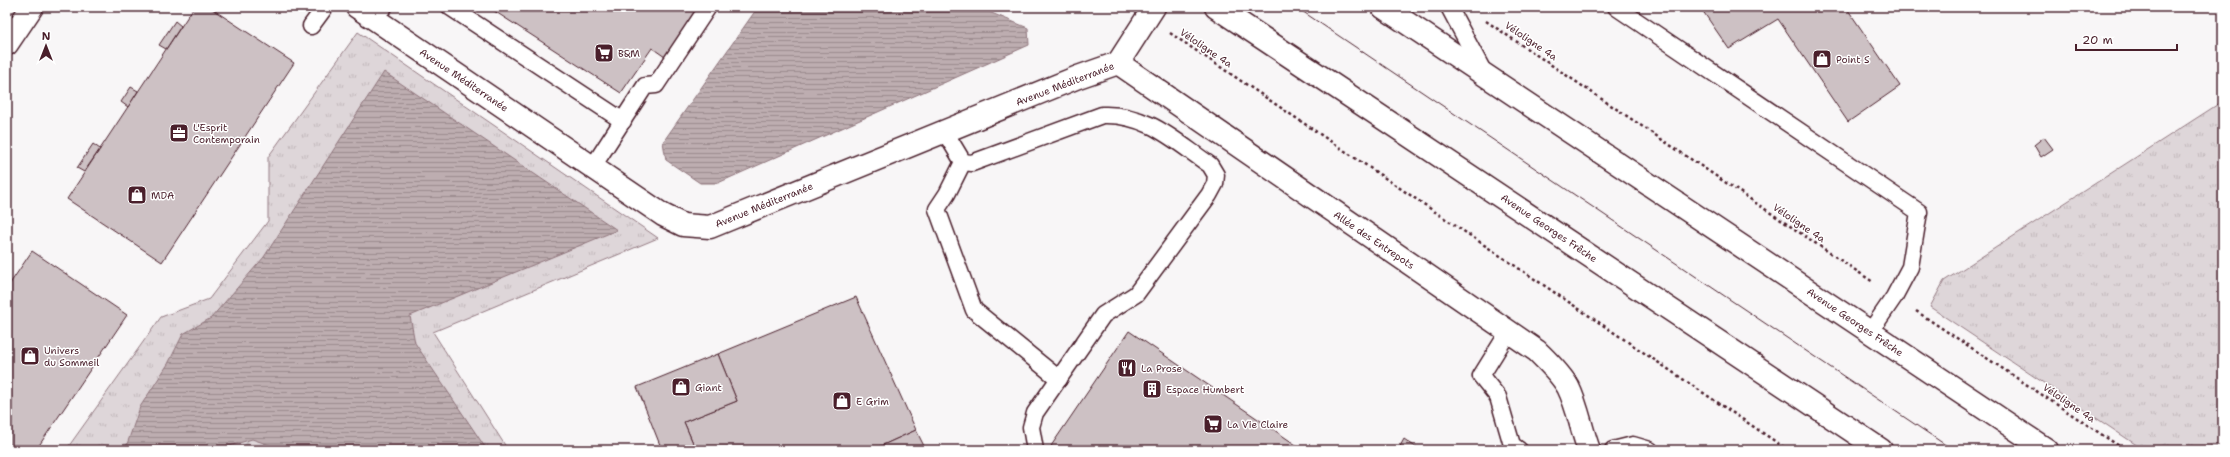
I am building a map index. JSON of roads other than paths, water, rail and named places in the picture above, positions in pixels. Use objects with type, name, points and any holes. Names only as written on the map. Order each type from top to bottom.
[{"type":"main road","points":[[7,44],[32,7]]},
{"type":"main road","name":"Avenue Georges Frêche","points":[[1216,7],[1881,450]]},
{"type":"main road","name":"Avenue Georges Frêche","points":[[1383,7],[2047,450]]},
{"type":"main road","name":"Avenue Méditerranée","points":[[371,10],[592,168],[663,215],[683,225],[710,226],[1118,63]]},
{"type":"main road","points":[[1118,63],[1150,12]]},
{"type":"main road","name":"Allée des Entrepots","points":[[1118,63],[1509,331],[1537,352],[1555,369],[1568,387],[1581,421],[1589,450]]},
{"type":"lane","points":[[311,26],[326,7]]},
{"type":"lane","points":[[450,7],[623,121]]},
{"type":"lane","points":[[592,168],[645,86],[656,85],[708,7]]},
{"type":"lane","points":[[1449,7],[1486,76]]},
{"type":"lane","points":[[1616,7],[1919,212],[1910,267],[1894,297],[1870,332]]},
{"type":"lane","points":[[963,162],[972,163],[1102,115],[1118,114],[1146,122],[1210,165],[1216,175],[1215,184],[1208,195],[1136,294],[1103,314],[1035,413],[1031,427],[1035,450]]},
{"type":"lane","points":[[944,132],[963,162]]},
{"type":"lane","points":[[963,162],[947,194],[937,209],[974,310],[1059,379]]},
{"type":"lane","points":[[1509,331],[1481,376],[1498,397],[1512,444],[1519,450]]},
{"type":"lane","points":[[1613,450],[1633,445],[1650,450]]},
{"type":"tram line","points":[[1296,7],[1953,450]]},
{"type":"place","name":"B&M","points":[[604,53]]},
{"type":"place","name":"Point S","points":[[1822,59]]},
{"type":"place","name":"L'Esprit Contemporain","points":[[179,133]]},
{"type":"place","name":"MDA","points":[[137,195]]},
{"type":"place","name":"Univers du Sommeil","points":[[30,356]]},
{"type":"place","name":"La Prose","points":[[1127,368]]},
{"type":"place","name":"Giant","points":[[681,387]]},
{"type":"place","name":"Espace Humbert","points":[[1152,389]]},
{"type":"place","name":"E Grim","points":[[842,401]]},
{"type":"place","name":"La Vie Claire","points":[[1213,424]]}]
